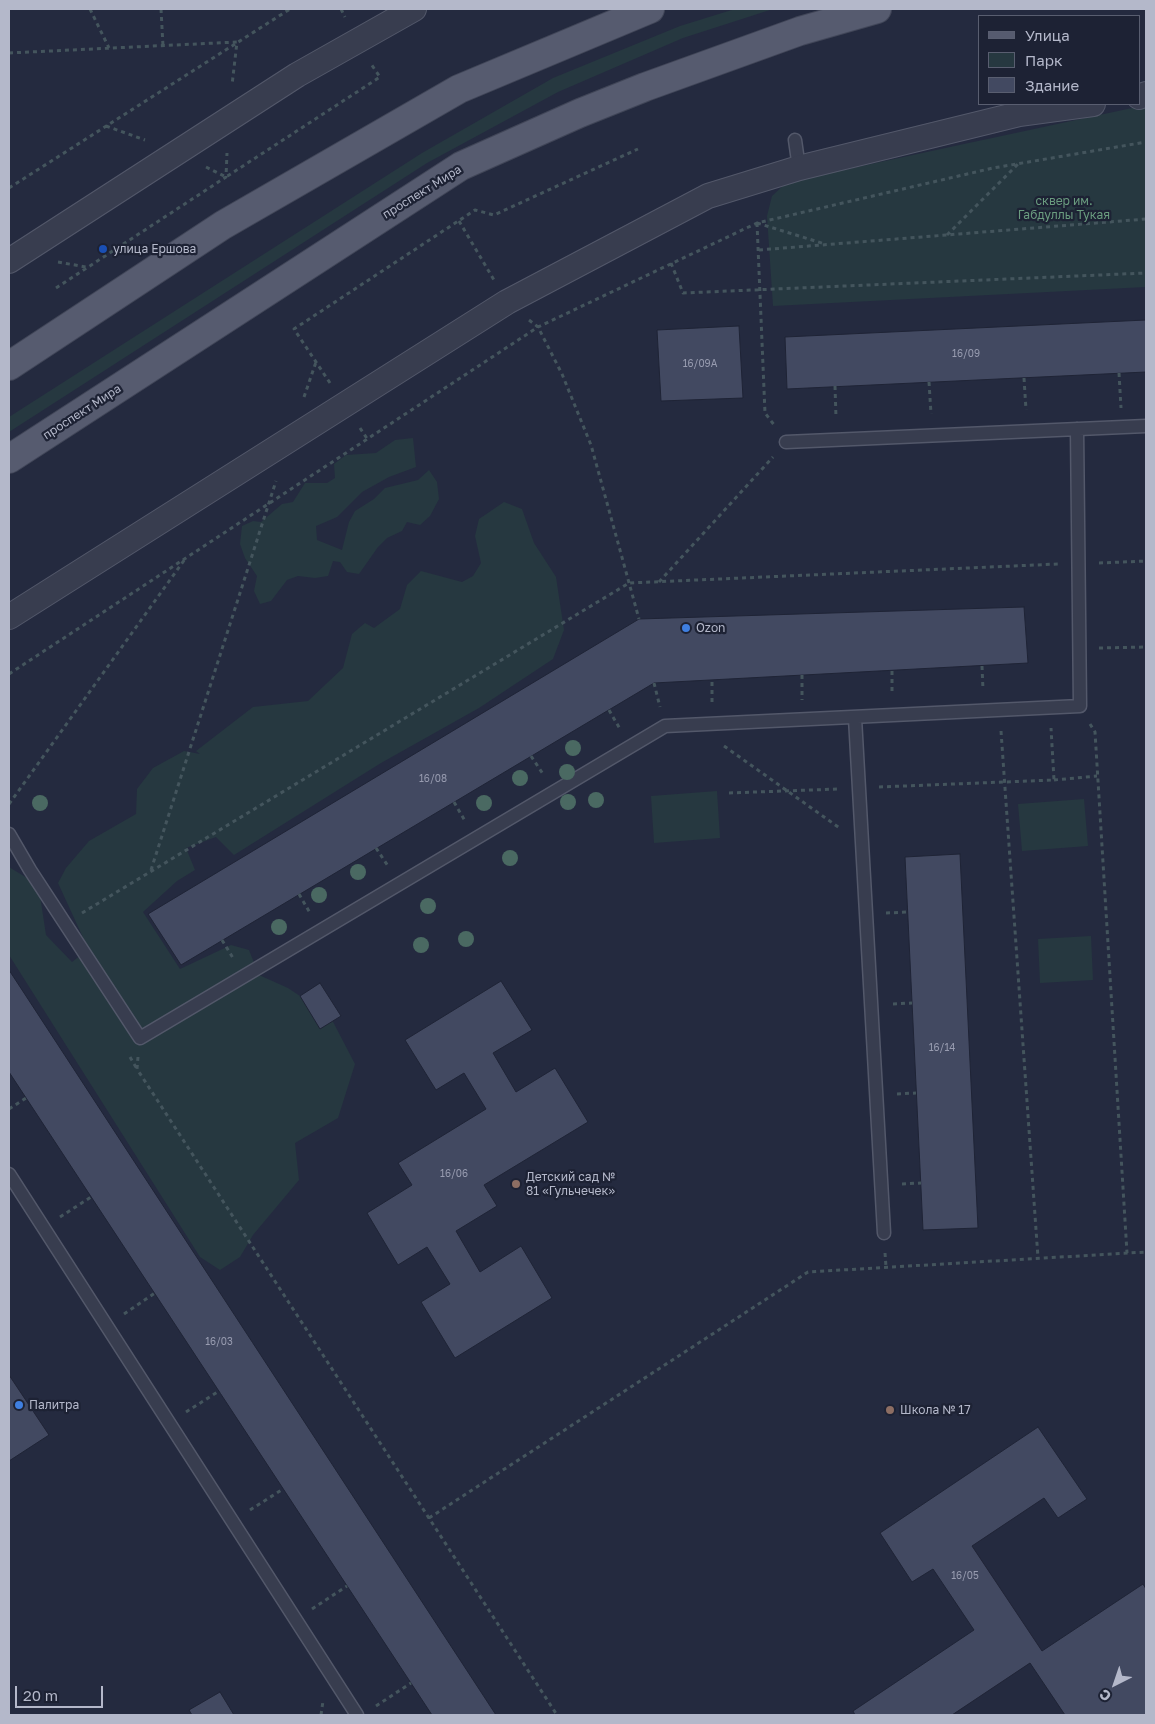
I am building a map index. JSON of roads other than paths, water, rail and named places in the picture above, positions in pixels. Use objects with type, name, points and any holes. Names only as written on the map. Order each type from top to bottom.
[{"type":"main road","points":[[9,366],[223,225],[459,88],[650,9]]},
{"type":"main road","name":"проспект Мира","points":[[9,459],[461,166],[580,113],[645,88],[800,31],[877,9]]},
{"type":"street","points":[[9,261],[297,75],[414,9]]},
{"type":"street","points":[[9,617],[507,302],[708,196],[799,168],[1018,109],[1078,105]]},
{"type":"lane","points":[[795,140],[799,168]]},
{"type":"lane","points":[[786,442],[1146,426]]},
{"type":"lane","points":[[9,834],[64,923],[140,1038],[665,726],[1080,706],[1077,429]]},
{"type":"lane","points":[[855,718],[884,1233]]},
{"type":"lane","points":[[9,1174],[357,1715]]},
{"type":"place","name":"улица Ершова","points":[[103,249]]},
{"type":"place","name":"Ozon","points":[[686,628]]},
{"type":"place","name":"Детский сад № 81 «Гульчечек»","points":[[516,1184]]},
{"type":"place","name":"Палитра","points":[[19,1405]]},
{"type":"place","name":"Школа № 17","points":[[890,1410]]},
{"type":"park label","name":"сквер им. Габдуллы Тукая","points":[[1064,208]]}]
